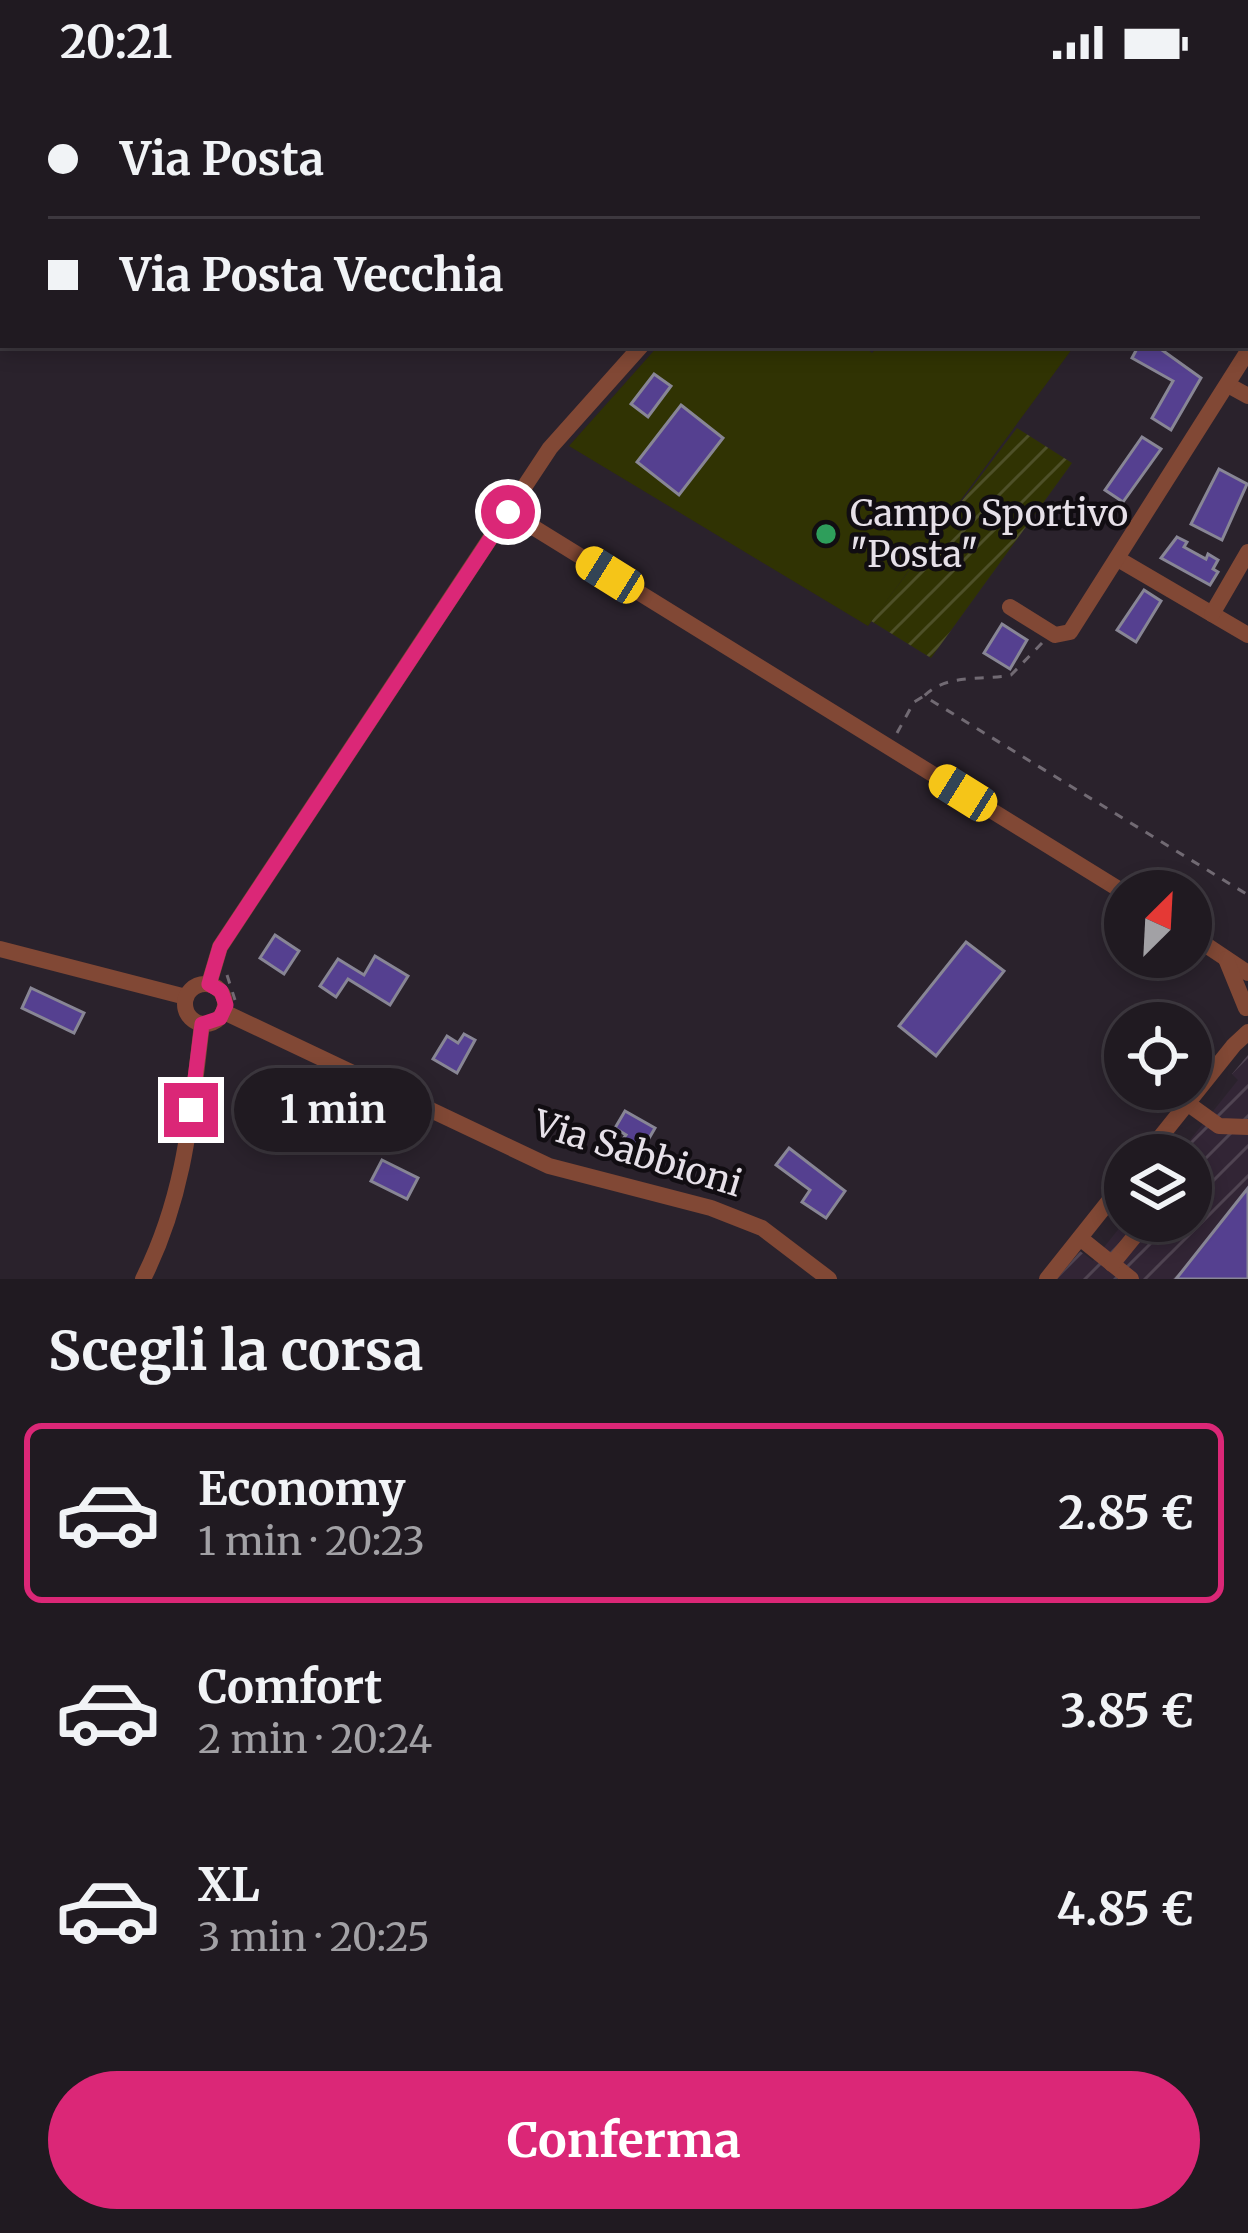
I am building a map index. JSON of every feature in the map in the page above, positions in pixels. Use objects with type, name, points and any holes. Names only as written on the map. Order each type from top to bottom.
[{"type":"street","points":[[209,984],[220,947],[508,512],[561,434],[639,348]]},
{"type":"street","points":[[1010,607],[1049,632],[1060,636],[1070,632],[1248,351]]},
{"type":"street","points":[[1228,385],[1248,396]]},
{"type":"street","points":[[508,512],[1104,880]]},
{"type":"street","points":[[1212,614],[1248,552]]},
{"type":"street","points":[[1118,559],[1248,635]]},
{"type":"street","points":[[0,949],[186,997]]},
{"type":"street","points":[[1212,949],[1248,973]]},
{"type":"street","points":[[1212,1073],[1241,1039],[1247,1007],[1226,958]]},
{"type":"street","points":[[209,984],[221,991],[224,1012],[215,1022],[202,1024],[186,1011],[186,997],[195,986],[209,984]]},
{"type":"street","name":"Via Sabbioni","points":[[224,1012],[549,1166],[711,1208],[762,1228],[829,1279]]},
{"type":"street","points":[[142,1279],[178,1196],[202,1024]]},
{"type":"street","points":[[1163,1134],[1181,1110]]},
{"type":"street","points":[[1197,1110],[1219,1126],[1248,1127]]},
{"type":"street","points":[[1047,1279],[1104,1208]]},
{"type":"street","points":[[1080,1238],[1131,1279]]},
{"type":"street","points":[[1112,1264],[1130,1242]]},
{"type":"path","points":[[881,742],[887,734],[902,730],[909,708],[930,689],[972,677],[1011,675],[1049,632]]},
{"type":"path","points":[[924,696],[1248,895]]},
{"type":"shaded area","points":[[1248,1055],[1248,1279],[1057,1279],[1080,1251],[1093,1261],[1108,1242],[1212,1242],[1212,1134],[1195,1134],[1238,1080],[1232,1074]]},
{"type":"green space","name":"Campo Sportivo \"Posta\"","points":[[656,348],[866,348],[872,353],[876,348],[1073,348],[868,626],[569,446]]},
{"type":"green space","points":[[1017,428],[1072,463],[931,658],[871,621]]},
{"type":"building","points":[[1137,348],[1159,348],[1201,378],[1171,430],[1152,418],[1173,381],[1132,358]]},
{"type":"building","points":[[654,374],[671,386],[648,417],[631,404]]},
{"type":"building","points":[[681,405],[723,438],[679,495],[637,462]]},
{"type":"building","points":[[1142,437],[1161,449],[1123,502],[1105,490]]},
{"type":"building","points":[[1219,469],[1247,484],[1222,540],[1191,524]]},
{"type":"building","points":[[1177,537],[1187,542],[1184,547],[1218,560],[1213,569],[1218,572],[1210,585],[1161,558]]},
{"type":"building","points":[[1144,590],[1161,601],[1136,642],[1117,630]]},
{"type":"building","points":[[1002,624],[1027,640],[1010,669],[984,653]]},
{"type":"building","points":[[275,935],[299,951],[284,974],[260,958]]},
{"type":"building","points":[[966,942],[1004,971],[936,1056],[899,1026]]},
{"type":"building","points":[[375,956],[408,976],[390,1005],[348,979],[336,997],[320,986],[338,959],[364,975]]},
{"type":"building","points":[[31,988],[84,1013],[74,1033],[22,1008]]},
{"type":"building","points":[[464,1034],[475,1040],[457,1073],[433,1059],[447,1036],[458,1043]]},
{"type":"building","points":[[625,1111],[655,1128],[640,1154],[620,1143],[626,1135],[615,1128]]},
{"type":"building","points":[[789,1148],[845,1191],[826,1218],[802,1202],[810,1190],[776,1165]]},
{"type":"building","points":[[382,1160],[418,1178],[407,1199],[371,1181]]},
{"type":"building","points":[[1248,1188],[1248,1279],[1176,1279],[1205,1242],[1212,1242],[1212,1234]]},
{"type":"place","name":"Campo Sportivo \"Posta\"","points":[[826,534]]},
{"type":"route","points":[[191,1110],[202,1024],[215,1022],[226,1005],[221,991],[209,984],[220,947],[508,512]]}]
